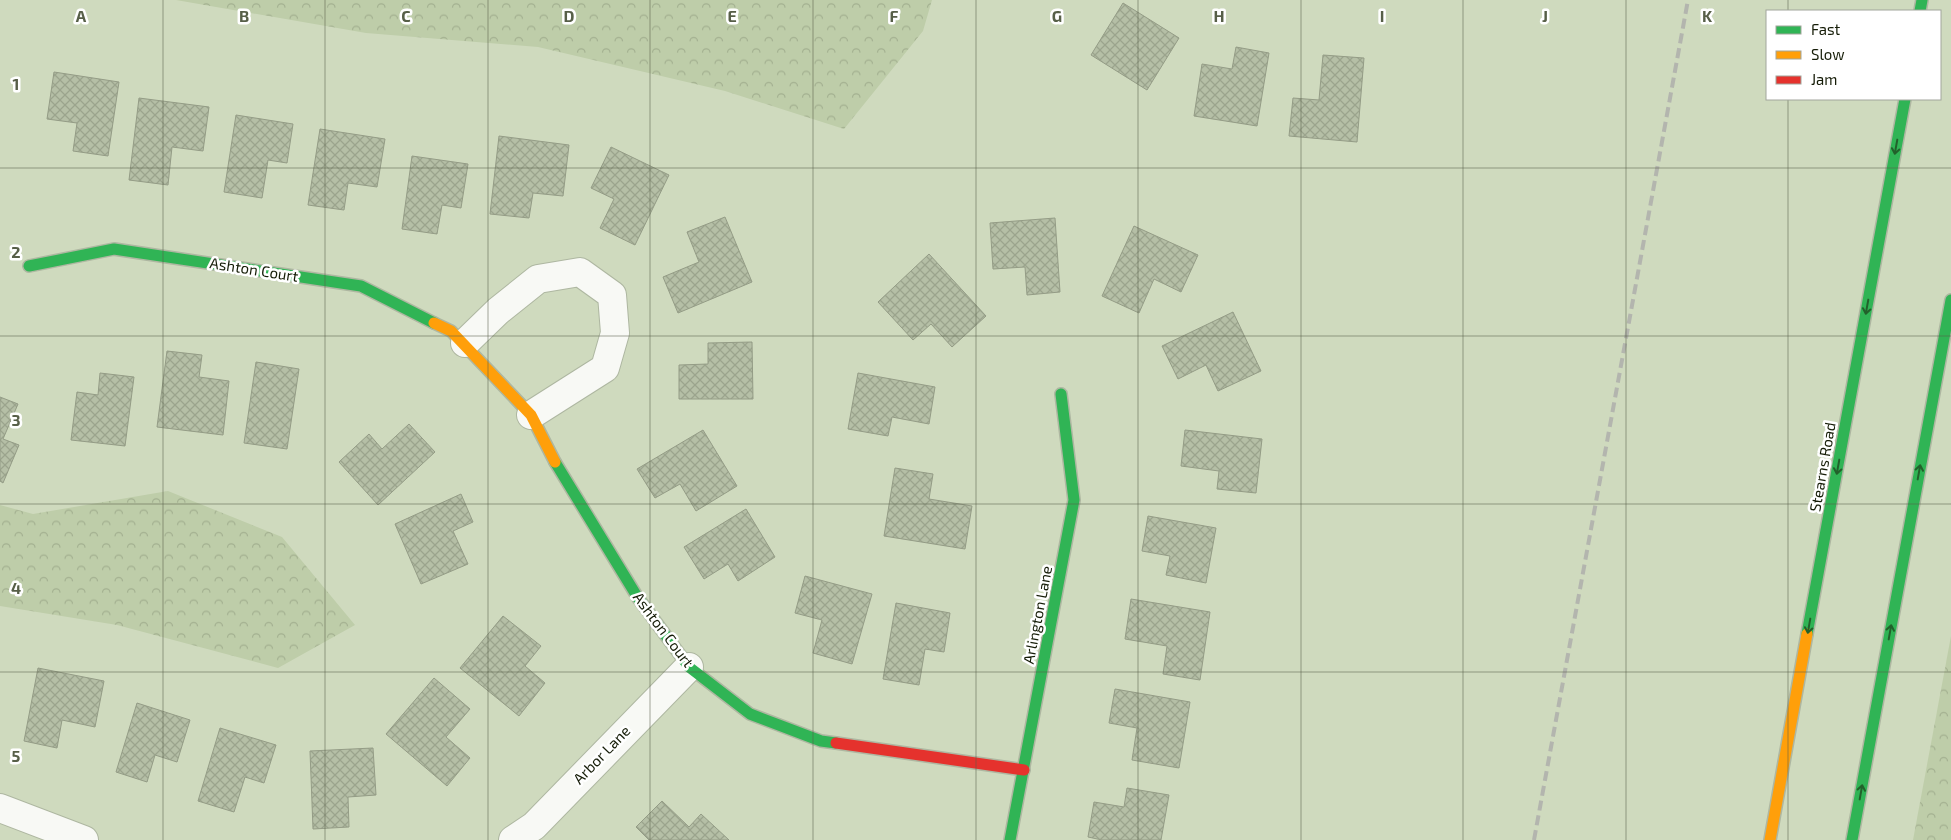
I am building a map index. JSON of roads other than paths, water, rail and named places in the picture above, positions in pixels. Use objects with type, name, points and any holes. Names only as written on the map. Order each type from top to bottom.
[{"type":"street","name":"Stearns Road","points":[[1770,840],[1904,100]]},
{"type":"street","name":"Ashton Court","points":[[29,266],[114,249],[361,286],[452,331],[531,415],[546,448],[638,598],[689,667],[750,714],[821,741],[1024,770]]},
{"type":"street","points":[[465,343],[498,311],[538,278],[580,272],[612,296],[614,333],[605,368],[531,415]]},
{"type":"street","points":[[1852,840],[1951,300]]},
{"type":"street","name":"Arlington Lane","points":[[1010,840],[1074,500],[1060,394]]},
{"type":"street","name":"Arbor Lane","points":[[513,840],[534,826],[689,667]]},
{"type":"street","points":[[0,808],[84,840]]},
{"type":"railway","points":[[1534,840],[1688,0]]}]
